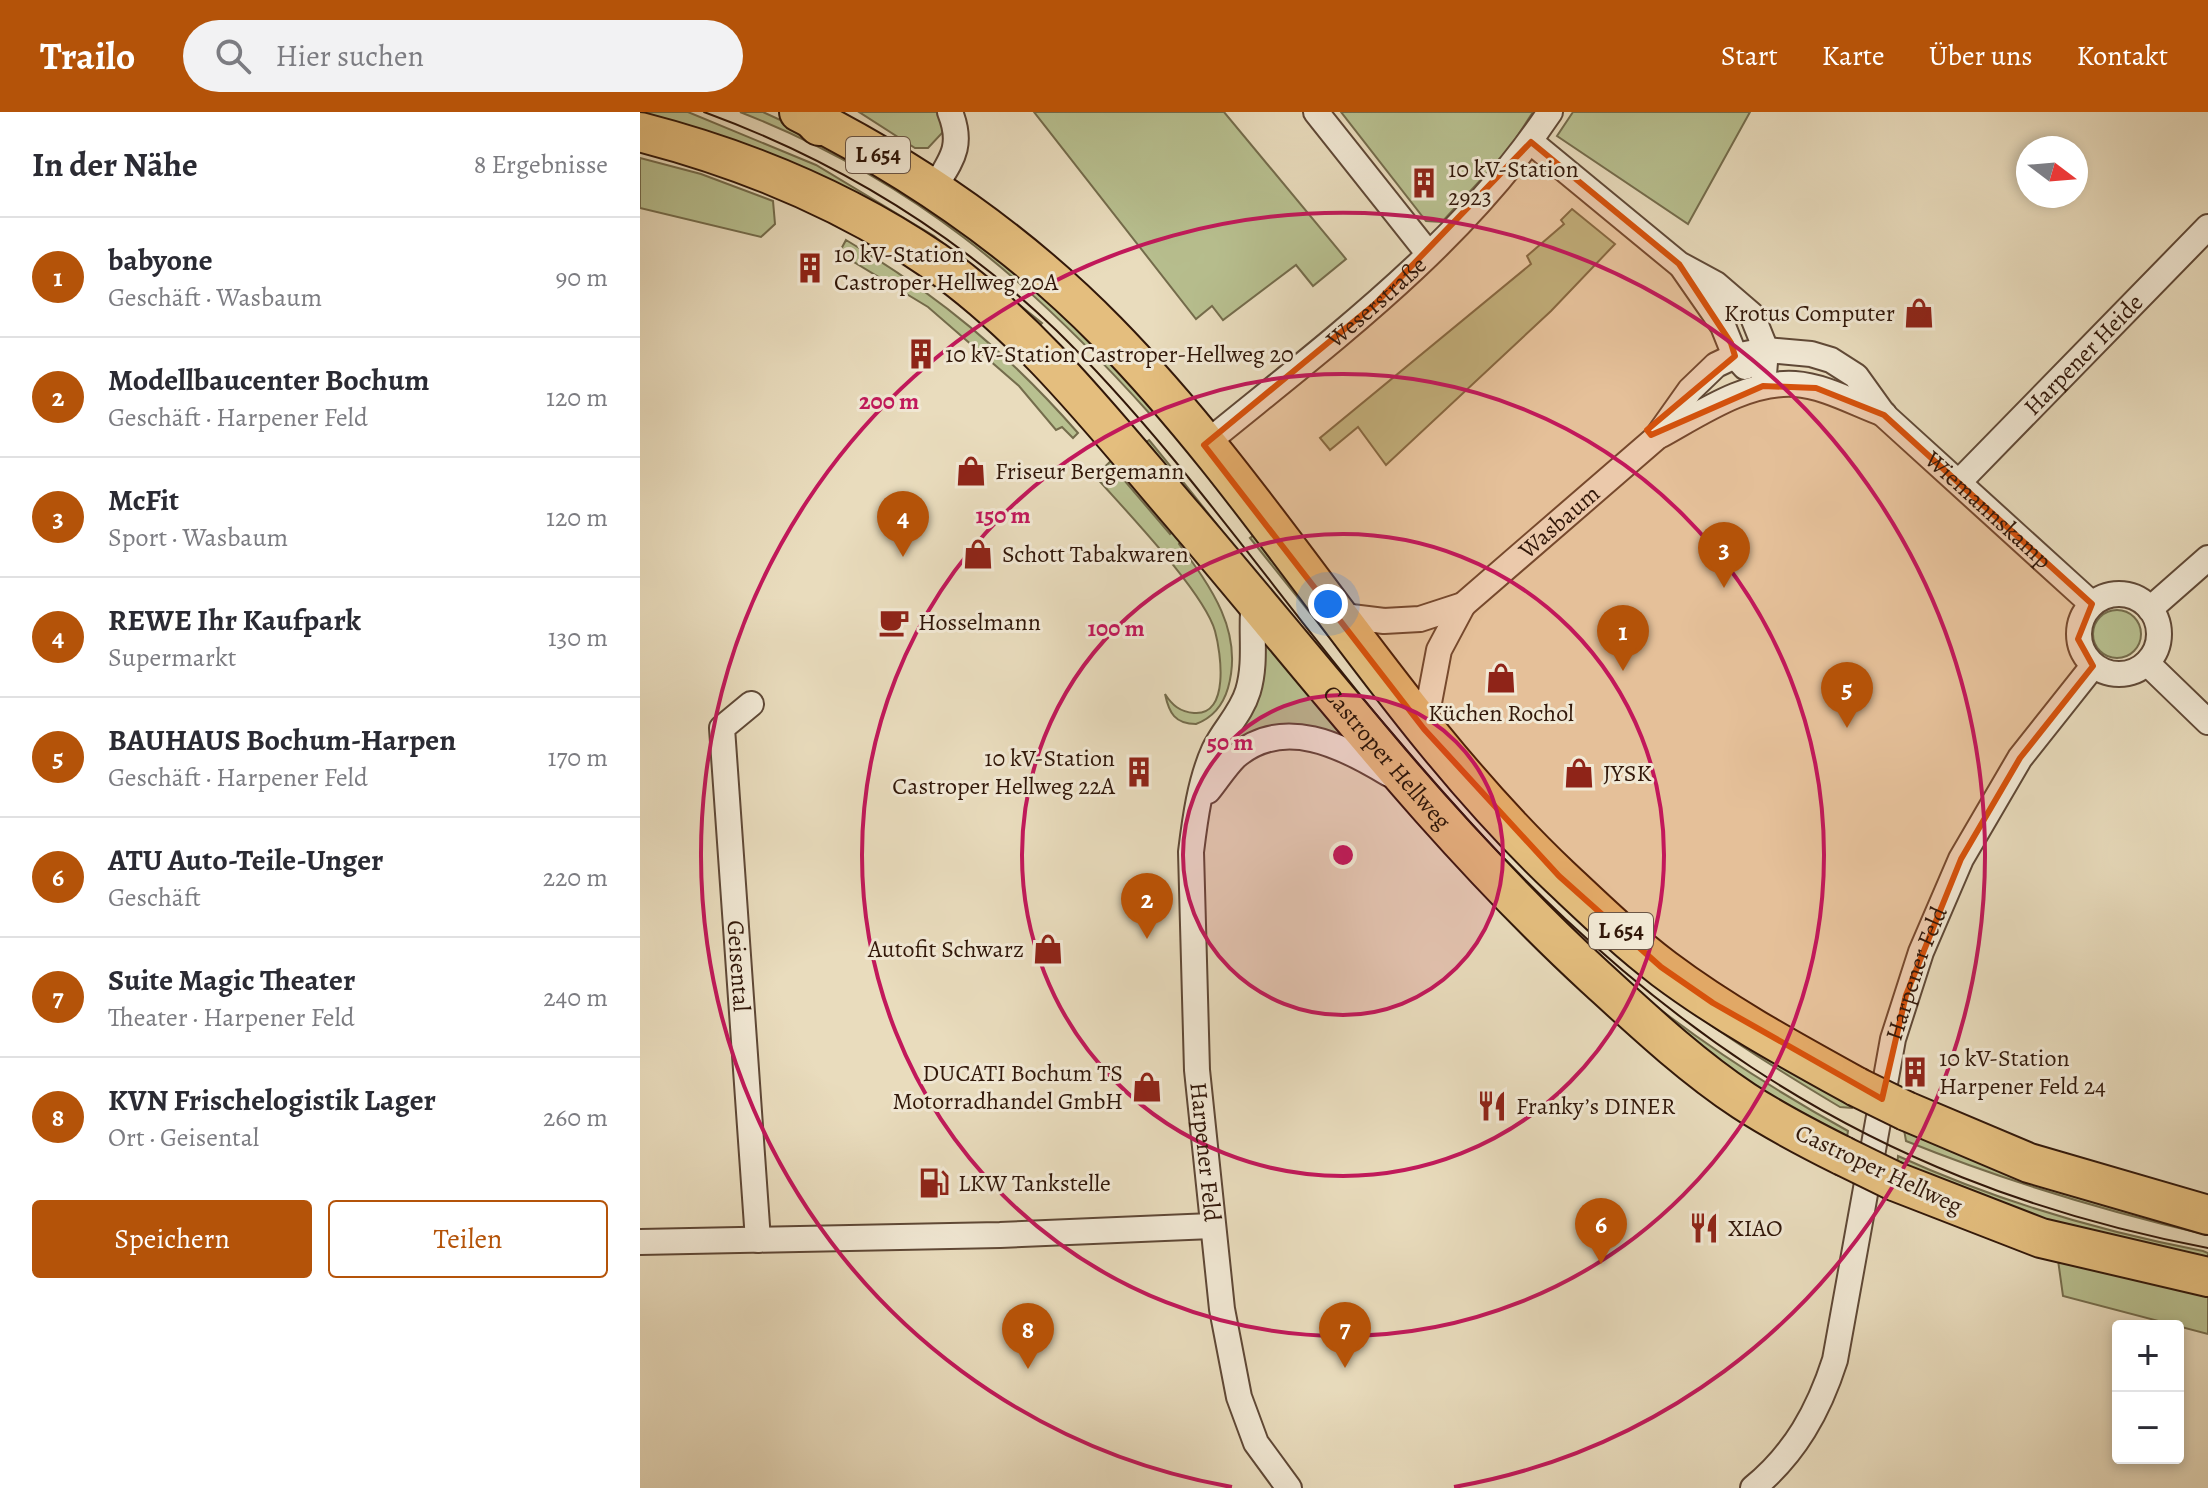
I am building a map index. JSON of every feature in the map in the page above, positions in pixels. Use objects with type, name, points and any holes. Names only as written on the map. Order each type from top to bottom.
[{"type":"main road","name":"Castroper Hellweg","points":[[810,116],[933,190],[1039,269],[1106,330],[1204,445],[1424,729],[1559,876],[1661,967],[1767,1037],[1906,1111],[2029,1163],[2208,1215]]},
{"type":"main road","name":"Castroper Hellweg","points":[[640,132],[713,152],[793,183],[895,237],[967,286],[1086,403],[1254,599],[1406,784],[1514,900],[1673,1046],[1740,1098],[1894,1181],[2041,1238],[2208,1277]]},
{"type":"street","points":[[933,190],[956,151],[957,128],[950,112]]},
{"type":"street","points":[[1316,112],[1428,253]]},
{"type":"street","name":"Weserstraße","points":[[1204,445],[1375,304],[1428,253],[1471,211],[1531,142],[1550,112]]},
{"type":"street","points":[[1531,142],[1679,264],[1723,326],[1735,356],[1763,386]]},
{"type":"street","name":"Harpener Heide","points":[[1959,482],[2208,227]]},
{"type":"street","points":[[1679,264],[1716,284],[1752,315],[1766,350],[1763,386]]},
{"type":"street","name":"Wiemannskamp","points":[[1766,350],[1811,354],[1831,360],[1856,376],[1884,415],[2092,604]]},
{"type":"street","name":"Wasbaum","points":[[1656,438],[1690,390],[1716,365],[1735,356],[1766,350]]},
{"type":"street","name":"Wiemannskamp","points":[[1763,386],[1794,384],[1816,388],[1884,415]]},
{"type":"street","name":"Wasbaum","points":[[1424,729],[1439,650],[1463,605],[1656,438],[1707,410],[1763,386]]},
{"type":"street","points":[[2150,609],[2208,558]]},
{"type":"street","points":[[2116,594],[2132,596],[2150,609],[2159,631],[2157,649],[2147,663],[2128,674],[2109,674],[2093,666],[2083,654],[2078,639],[2080,625],[2092,604],[2116,594]]},
{"type":"street","name":"Harpener Feld","points":[[1254,599],[1253,667],[1248,690],[1240,711],[1214,751],[1199,802],[1191,852],[1197,1070],[1212,1226],[1239,1397],[1256,1443],[1289,1488]]},
{"type":"street","name":"Wasbaum","points":[[1335,615],[1384,621],[1420,619],[1463,605]]},
{"type":"street","points":[[2147,663],[2208,722]]},
{"type":"street","name":"Harpener Feld","points":[[1753,1488],[1795,1445],[1826,1388],[1835,1360],[1893,1039],[1921,952],[1961,859],[2020,758],[2093,666]]},
{"type":"street","name":"Geisental","points":[[751,704],[722,728],[758,1240]]},
{"type":"street","points":[[1199,802],[1236,757],[1263,740],[1286,736],[1324,741],[1406,784]]},
{"type":"street","points":[[640,1242],[1212,1226]]},
{"type":"highlighted area","points":[[1531,142],[1679,264],[1731,343],[1735,356],[1647,430],[1651,435],[1763,386],[1816,388],[1884,415],[2092,604],[2078,639],[2093,666],[2020,758],[1961,859],[1906,995],[1882,1099],[1713,1003],[1661,967],[1559,876],[1424,729],[1204,445],[1375,304]]},
{"type":"green space","points":[[640,112],[688,112],[816,165],[934,236],[1042,323],[1036,329],[640,119]]},
{"type":"green space","points":[[740,112],[763,112],[815,136],[893,179],[1035,283],[1156,408],[1150,414],[1059,319],[964,238],[913,201],[859,168]]},
{"type":"green space","points":[[859,112],[941,112],[943,132],[928,148],[915,148]]},
{"type":"green space","points":[[1034,112],[1224,112],[1346,259],[1313,286],[1296,265],[1223,320],[1212,306],[1196,319]]},
{"type":"green space","points":[[1341,112],[1533,112],[1509,149],[1442,222],[1426,221]]},
{"type":"green space","points":[[1573,112],[1750,112],[1688,224],[1557,136]]},
{"type":"green space","points":[[640,158],[701,174],[773,201],[775,224],[761,237],[640,208]]},
{"type":"green space","points":[[1572,209],[1615,244],[1551,311],[1386,465],[1358,427],[1330,450],[1320,438],[1531,264],[1527,256],[1564,224],[1561,220]]},
{"type":"green space","points":[[846,240],[911,282],[970,327],[1025,377],[1078,433],[1073,438],[1062,427],[1056,430],[1019,386],[928,307],[839,253]]},
{"type":"green space","points":[[1149,440],[1377,726],[1498,863],[1563,927],[1632,987],[1737,1064],[1848,1131],[1846,1143],[1770,1100],[1727,1071],[1643,1004],[1564,932],[1489,855],[1347,694],[1141,446]]},
{"type":"green space","points":[[1112,460],[1121,469],[1118,473],[1170,534],[1173,531],[1181,541],[1179,544],[1213,594],[1228,629],[1232,667],[1228,688],[1216,710],[1196,724],[1178,720],[1165,694],[1177,707],[1189,712],[1205,711],[1213,705],[1220,681],[1215,631],[1196,595],[1180,574],[1095,476]]},
{"type":"green space","points":[[1257,533],[1350,657],[1447,778],[1553,891],[1610,943],[1671,991],[1761,1049],[1854,1100],[1852,1108],[1840,1107],[1818,1094],[1752,1053],[1668,994],[1608,945],[1552,892],[1498,836],[1446,778],[1396,719],[1250,538]]},
{"type":"green space","points":[[2117,610],[2134,617],[2141,634],[2134,651],[2117,658],[2100,651],[2093,634],[2100,617]]},
{"type":"green space","points":[[1267,641],[1348,737],[1228,750]]},
{"type":"green space","points":[[1903,1124],[2208,1231],[2208,1235],[2093,1205],[1980,1169],[1906,1141]]},
{"type":"green space","points":[[1898,1156],[2010,1201],[2086,1224],[2203,1251],[2208,1253],[2208,1257],[2018,1215],[1897,1167]]},
{"type":"green space","points":[[2058,1260],[2208,1297],[2208,1334],[2184,1328],[2184,1320],[2155,1320],[2063,1296]]},
{"type":"tram line","points":[[704,112],[800,153],[891,203],[977,262],[1056,330],[1145,425],[1350,682],[1477,830],[1565,919],[1656,998],[1752,1067],[1853,1127],[1962,1177],[2080,1218],[2208,1248]]},
{"type":"place","name":"10 kV-Station 2923","points":[[1424,183]]},
{"type":"place","name":"10 kV-Station Castroper Hellweg 20A","points":[[810,268]]},
{"type":"place","name":"Krotus Computer","points":[[1919,313]]},
{"type":"place","name":"10 kV-Station Castroper-Hellweg 20","points":[[921,354]]},
{"type":"place","name":"Friseur Bergemann","points":[[971,471]]},
{"type":"place","name":"Schott Tabakwaren","points":[[978,554]]},
{"type":"place","name":"REWE Ihr Kaufpark","points":[[903,557]]},
{"type":"place","name":"McFit","points":[[1724,588]]},
{"type":"place","name":"Hosselmann","points":[[894,622]]},
{"type":"place","name":"babyone","points":[[1623,671]]},
{"type":"place","name":"Küchen Rochol","points":[[1501,678]]},
{"type":"place","name":"BAUHAUS Bochum-Harpen","points":[[1847,728]]},
{"type":"place","name":"10 kV-Station Castroper Hellweg 22A","points":[[1139,772]]},
{"type":"place","name":"JYSK","points":[[1579,773]]},
{"type":"place","name":"Modellbaucenter Bochum","points":[[1147,939]]},
{"type":"place","name":"Autofit Schwarz","points":[[1048,949]]},
{"type":"place","name":"10 kV-Station Harpener Feld 24","points":[[1915,1072]]},
{"type":"place","name":"DUCATI Bochum TS Motorradhandel GmbH","points":[[1147,1087]]},
{"type":"place","name":"Franky’s DINER","points":[[1492,1106]]},
{"type":"place","name":"LKW Tankstelle","points":[[934,1183]]},
{"type":"place","name":"XIAO","points":[[1704,1228]]},
{"type":"place","name":"ATU Auto-Teile-Unger","points":[[1601,1264]]},
{"type":"place","name":"Suite Magic Theater","points":[[1345,1368]]},
{"type":"place","name":"KVN Frischelogistik Lager","points":[[1028,1369]]}]
